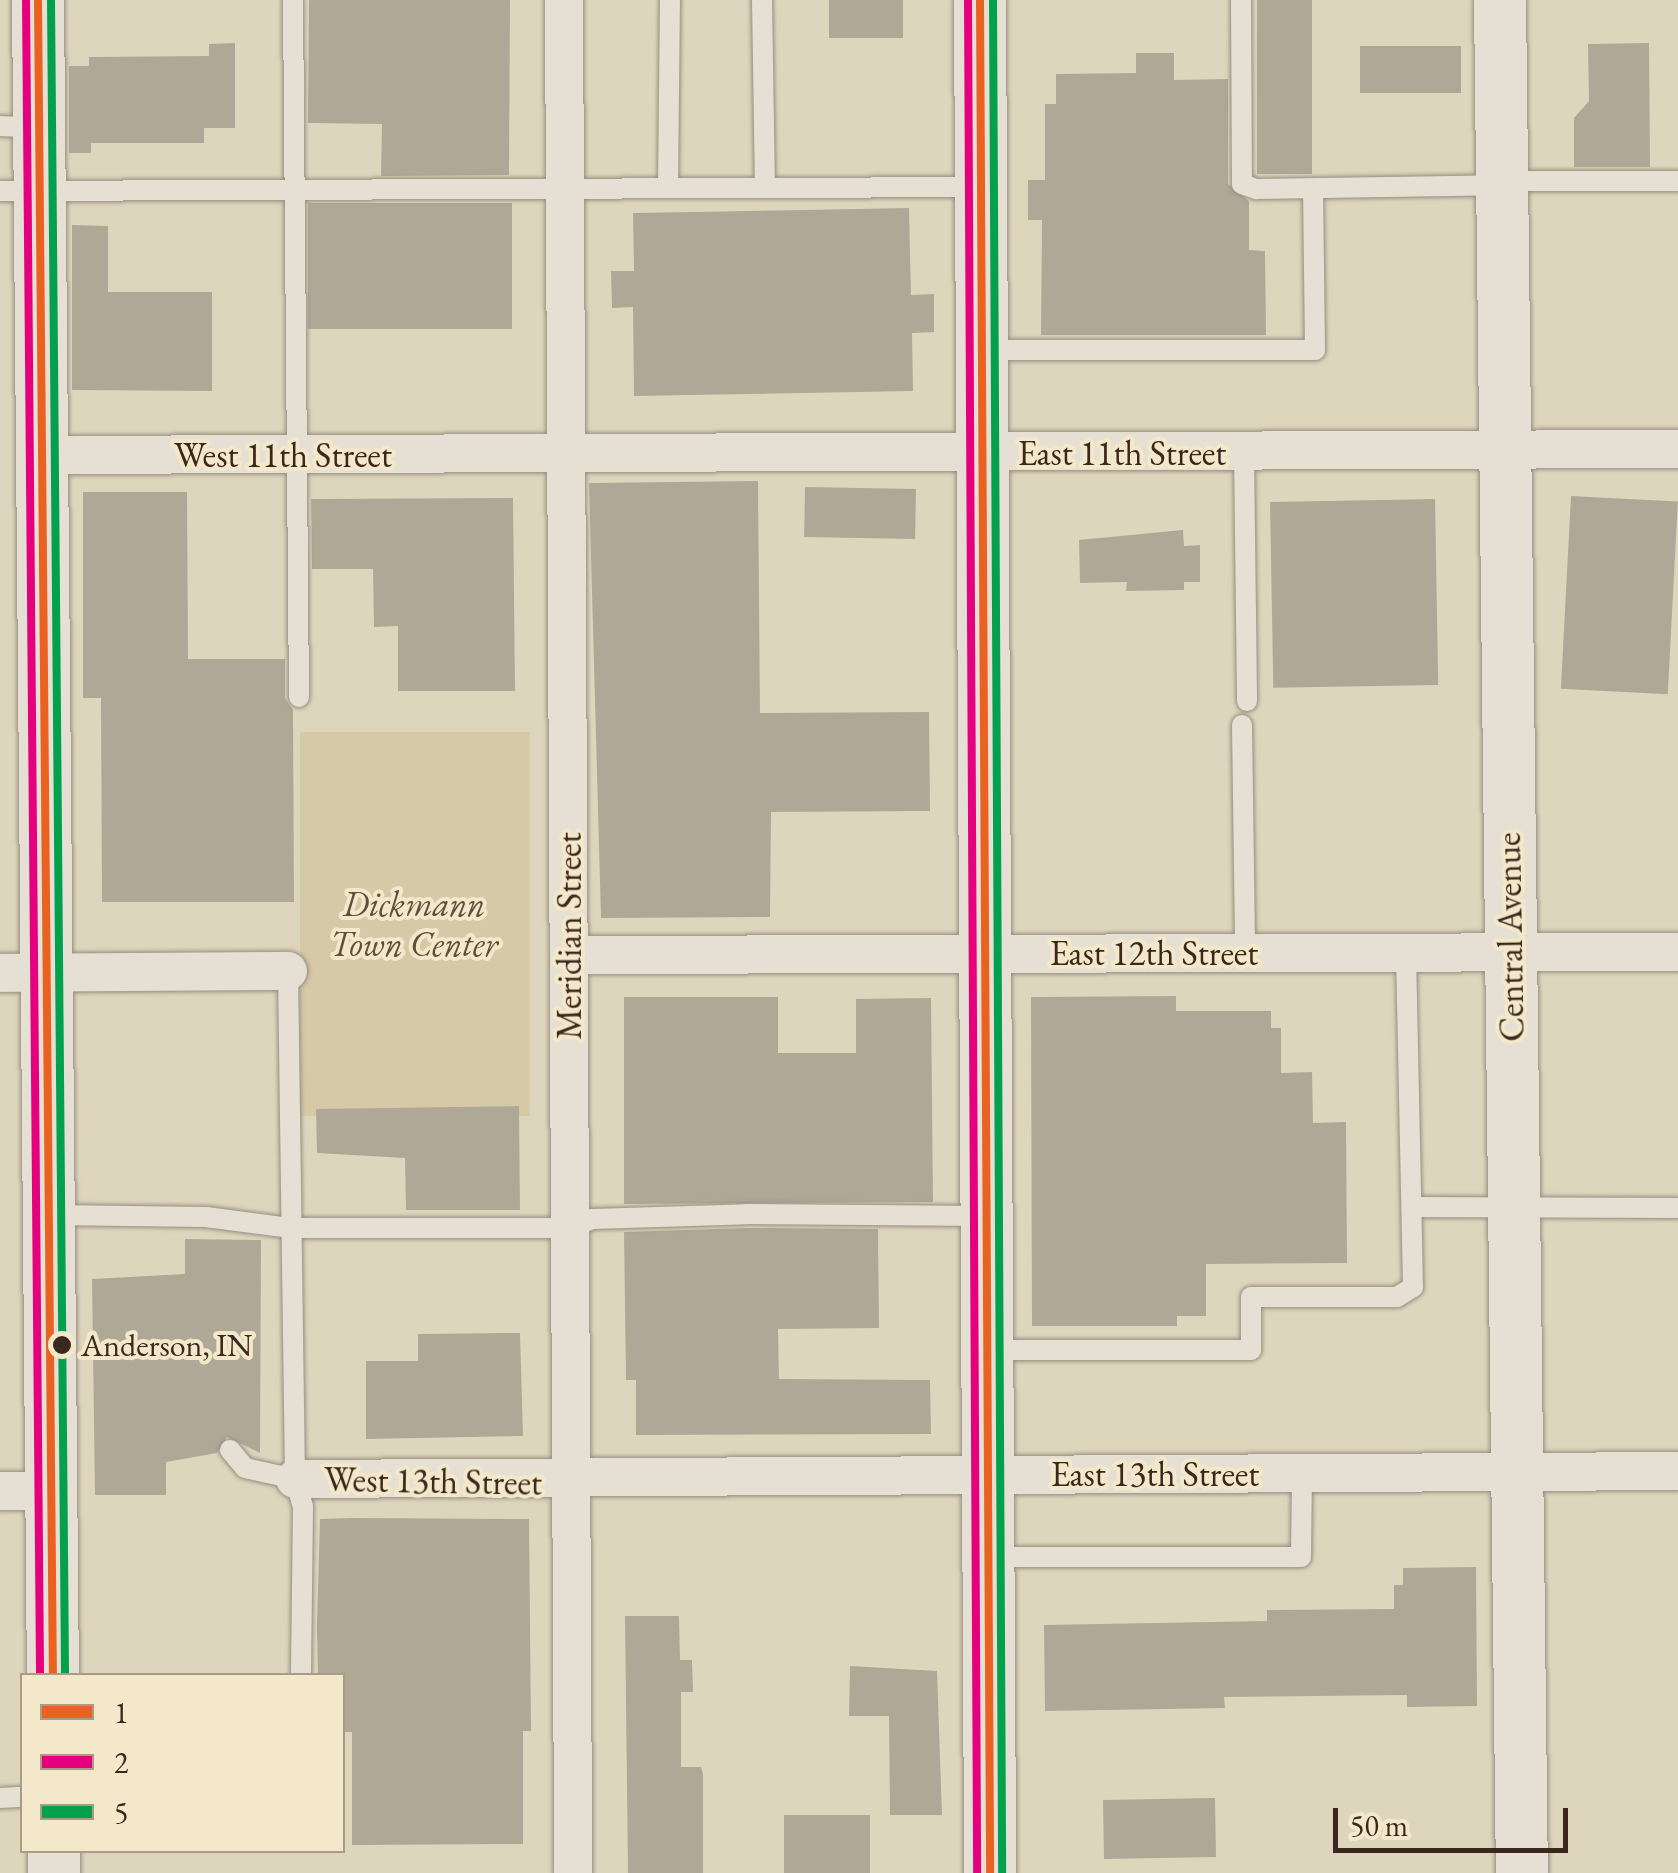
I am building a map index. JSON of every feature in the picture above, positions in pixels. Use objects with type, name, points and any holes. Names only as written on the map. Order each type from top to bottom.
[{"type":"street","points":[[38,0],[19,126],[19,456],[51,973],[52,1673]]},
{"type":"street","name":"Meridian Street","points":[[564,0],[573,1873]]},
{"type":"street","points":[[980,0],[990,1873]]},
{"type":"street","name":"Central Avenue","points":[[1500,0],[1522,1873]]},
{"type":"street","name":"East 11th Street","points":[[566,454],[1678,449]]},
{"type":"street","name":"West 11th Street","points":[[19,456],[566,454]]},
{"type":"street","name":"East 12th Street","points":[[570,955],[1678,952]]},
{"type":"street","points":[[0,973],[288,971]]},
{"type":"street","name":"East 13th Street","points":[[571,1482],[1678,1471]]},
{"type":"street","name":"West 13th Street","points":[[295,1479],[571,1482]]},
{"type":"street","points":[[0,1491],[52,1491]]},
{"type":"lane","points":[[292,0],[299,696]]},
{"type":"lane","points":[[668,188],[670,0]]},
{"type":"lane","points":[[762,0],[765,188]]},
{"type":"lane","points":[[1241,0],[1242,184],[1313,189],[1678,181]]},
{"type":"lane","points":[[19,190],[980,187]]},
{"type":"lane","points":[[981,350],[1315,350],[1313,189]]},
{"type":"lane","points":[[1244,452],[1247,701]]},
{"type":"lane","points":[[1242,725],[1244,953]]},
{"type":"lane","points":[[986,1350],[1250,1350],[1250,1298],[1397,1298],[1413,1288],[1406,953]]},
{"type":"lane","points":[[288,971],[295,1479],[303,1507],[301,1673]]},
{"type":"lane","points":[[1412,1207],[1678,1208]]},
{"type":"lane","points":[[52,1216],[228,1230],[570,1228],[592,1218],[986,1216]]},
{"type":"lane","points":[[230,1450],[245,1468],[295,1479]]},
{"type":"lane","points":[[988,1557],[1301,1557],[1302,1474]]},
{"type":"green space","name":"Dickmann Town Center","points":[[300,732],[530,732],[530,1116],[300,1116]]},
{"type":"building","points":[[309,0],[510,0],[509,175],[381,176],[382,124],[308,123]]},
{"type":"building","points":[[829,0],[903,0],[903,38],[829,38]]},
{"type":"building","points":[[1257,0],[1312,0],[1312,174],[1257,174]]},
{"type":"building","points":[[235,43],[235,128],[204,128],[204,143],[91,143],[91,153],[69,153],[69,66],[89,66],[89,57],[209,56],[209,44]]},
{"type":"building","points":[[1649,43],[1650,167],[1574,167],[1574,118],[1589,101],[1588,44]]},
{"type":"building","points":[[1360,46],[1461,46],[1461,93],[1360,93]]},
{"type":"building","points":[[1136,53],[1174,53],[1174,80],[1228,79],[1228,184],[1249,201],[1249,250],[1265,251],[1266,335],[1041,335],[1042,220],[1028,220],[1028,180],[1045,180],[1045,104],[1056,104],[1056,74],[1136,73]]},
{"type":"building","points":[[308,203],[512,203],[512,329],[308,329]]},
{"type":"building","points":[[909,208],[911,295],[934,294],[934,332],[912,333],[913,391],[634,396],[633,307],[612,308],[611,271],[634,271],[633,213]]},
{"type":"building","points":[[72,225],[108,226],[108,292],[212,292],[212,391],[72,390]]},
{"type":"building","points":[[758,481],[760,713],[929,712],[930,811],[771,812],[770,917],[601,918],[589,483]]},
{"type":"building","points":[[805,487],[916,489],[915,539],[804,537]]},
{"type":"building","points":[[83,492],[187,492],[188,659],[285,659],[285,698],[293,710],[294,902],[102,902],[101,698],[83,698]]},
{"type":"building","points":[[1571,496],[1678,502],[1668,694],[1561,689]]},
{"type":"building","points":[[513,498],[515,691],[398,691],[398,626],[374,627],[373,569],[312,569],[311,499]]},
{"type":"building","points":[[1435,499],[1438,685],[1273,688],[1270,502]]},
{"type":"building","points":[[1183,530],[1184,546],[1200,545],[1200,582],[1184,582],[1184,590],[1126,591],[1127,582],[1080,583],[1079,540]]},
{"type":"building","points":[[1176,996],[1176,1011],[1271,1011],[1271,1028],[1281,1028],[1281,1073],[1312,1072],[1313,1123],[1346,1122],[1347,1263],[1206,1264],[1206,1316],[1177,1316],[1177,1326],[1032,1326],[1031,997]]},
{"type":"building","points":[[624,997],[778,997],[778,1053],[856,1053],[856,999],[931,998],[933,1202],[624,1204]]},
{"type":"building","points":[[519,1106],[520,1210],[406,1210],[405,1158],[317,1153],[316,1109]]},
{"type":"building","points":[[878,1229],[879,1328],[778,1329],[779,1379],[930,1380],[931,1434],[636,1435],[636,1380],[626,1380],[624,1232]]},
{"type":"building","points":[[185,1239],[261,1240],[260,1453],[227,1437],[217,1453],[166,1462],[166,1495],[95,1495],[92,1279],[185,1274]]},
{"type":"building","points":[[520,1333],[523,1436],[366,1439],[366,1361],[418,1361],[418,1334]]},
{"type":"building","points":[[320,1519],[529,1519],[531,1731],[523,1731],[523,1844],[352,1845],[352,1732],[345,1732],[345,1673],[318,1673]]},
{"type":"building","points":[[1476,1567],[1477,1706],[1407,1707],[1407,1695],[1224,1697],[1225,1708],[1045,1711],[1044,1625],[1267,1621],[1267,1610],[1394,1609],[1394,1585],[1403,1585],[1403,1568]]},
{"type":"building","points":[[625,1616],[679,1616],[680,1660],[692,1660],[693,1692],[681,1692],[681,1767],[701,1767],[703,1774],[703,1873],[628,1873]]},
{"type":"building","points":[[850,1666],[937,1671],[942,1815],[890,1815],[889,1716],[849,1716]]},
{"type":"building","points":[[1215,1798],[1216,1857],[1104,1859],[1103,1800]]},
{"type":"building","points":[[784,1815],[870,1815],[870,1873],[784,1873]]},
{"type":"transit line","name":"2","points":[[26,0],[40,1673]]},
{"type":"transit line","name":"1","points":[[38,0],[53,1673]]},
{"type":"transit line","name":"5","points":[[51,0],[65,1673]]},
{"type":"transit line","name":"2","points":[[968,0],[977,1873]]},
{"type":"transit line","name":"1","points":[[980,0],[990,1873]]},
{"type":"transit line","name":"5","points":[[993,0],[1002,1873]]},
{"type":"place","name":"Anderson, IN","points":[[62,1345]]}]
